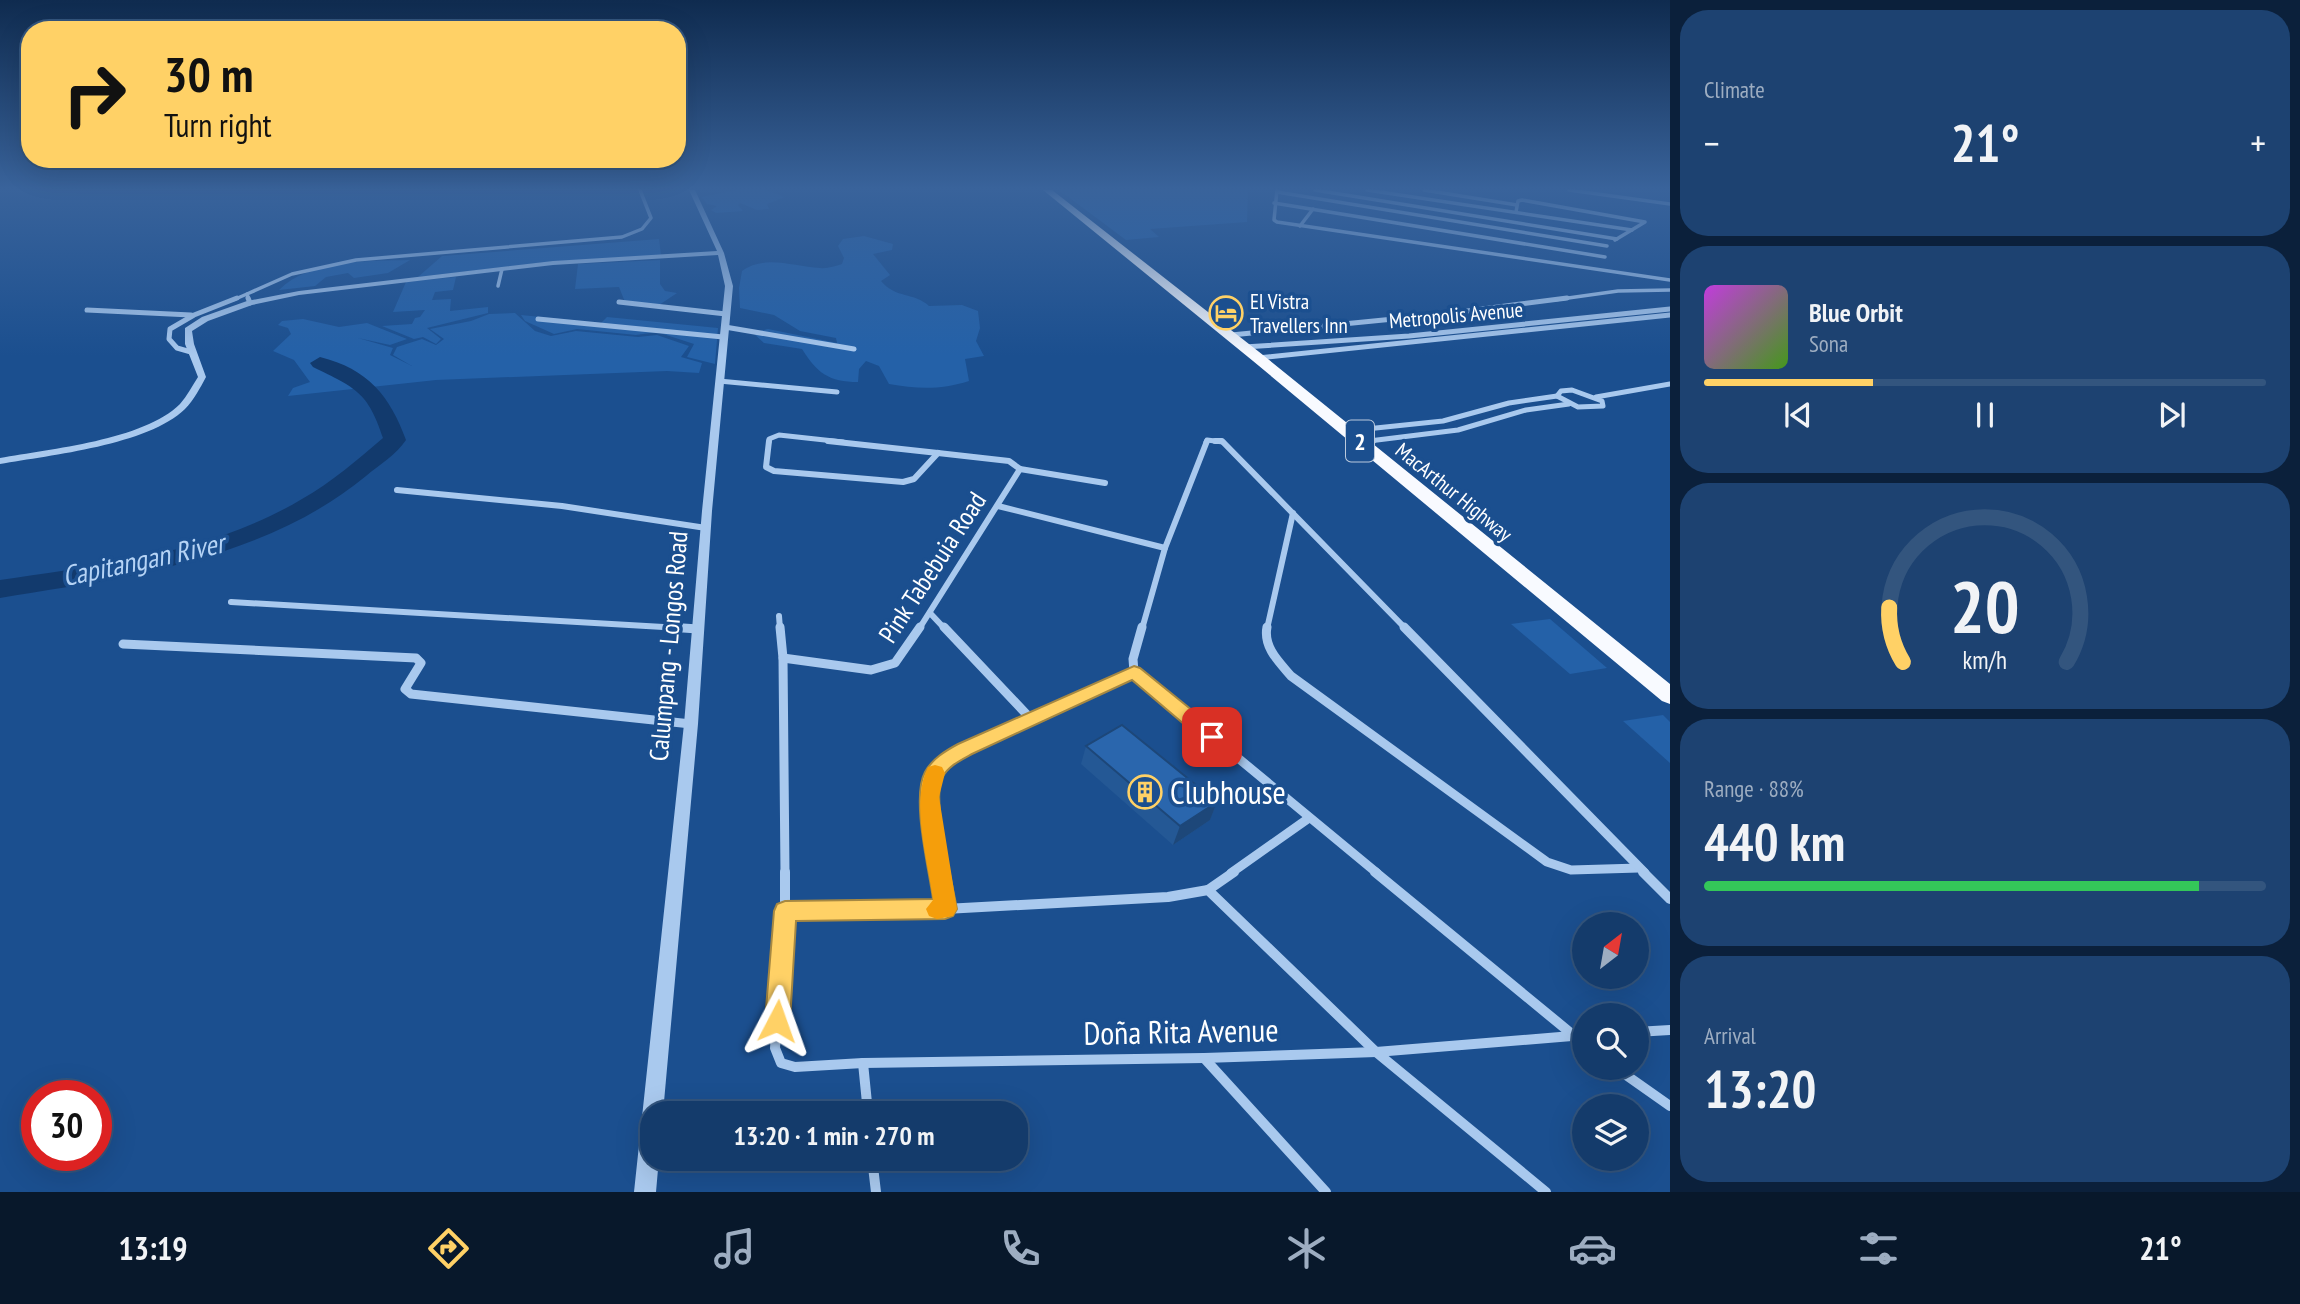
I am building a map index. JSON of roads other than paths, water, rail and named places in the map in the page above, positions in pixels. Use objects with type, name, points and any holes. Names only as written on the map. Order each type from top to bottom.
[{"type":"highway","name":"MacArthur Highway","points":[[1117,246],[1670,696]]},
{"type":"street","points":[[0,461],[121,436],[155,424],[179,410],[202,377],[200,366],[191,352],[188,330],[292,274],[343,262],[526,246]]},
{"type":"street","name":"Calumpang - Longos Road","points":[[654,1101],[691,724],[729,286],[718,246]]},
{"type":"street","points":[[1438,246],[1670,280]]},
{"type":"street","points":[[1467,246],[1468,250]]},
{"type":"street","points":[[1504,246],[1506,255]]},
{"type":"street","points":[[1540,260],[1536,246],[1605,257]]},
{"type":"street","points":[[1607,246],[1605,257],[1609,271]]},
{"type":"street","points":[[191,352],[177,348],[169,339],[170,329],[194,315],[248,298],[553,263],[721,253]]},
{"type":"street","points":[[498,286],[502,269]]},
{"type":"street","points":[[1228,334],[1444,314],[1618,291],[1670,290]]},
{"type":"street","points":[[619,302],[725,326],[854,349]]},
{"type":"street","name":"Metropolis Avenue","points":[[1244,347],[1409,336],[1670,309]]},
{"type":"street","points":[[87,310],[194,315]]},
{"type":"street","name":"Metropolis Avenue","points":[[1258,358],[1670,316]]},
{"type":"street","points":[[538,320],[725,326]]},
{"type":"street","points":[[1269,345],[1284,355]]},
{"type":"street","points":[[719,381],[837,392]]},
{"type":"street","points":[[1557,396],[1557,393],[1567,390],[1596,397],[1670,384]]},
{"type":"street","points":[[1347,431],[1443,421],[1509,403],[1557,396],[1569,404],[1587,409],[1600,408],[1604,404],[1596,397]]},
{"type":"street","points":[[1361,442],[1458,430],[1526,410],[1569,404]]},
{"type":"street","points":[[1443,421],[1458,430]]},
{"type":"street","name":"Pink Tabebuia Road","points":[[783,659],[871,670],[895,663],[930,613],[1020,469],[1009,461],[939,452],[779,435],[769,439],[766,467],[774,471],[903,482],[914,479],[939,452]]},
{"type":"street","points":[[1572,1030],[1309,818],[1134,672],[1133,659],[1165,548],[1207,440],[1222,441],[1670,899]]},
{"type":"street","points":[[1020,469],[1105,483]]},
{"type":"street","points":[[397,490],[562,506],[706,528]]},
{"type":"street","points":[[998,506],[1165,548]]},
{"type":"street","points":[[1293,513],[1265,637],[1272,653],[1291,676],[1547,862],[1571,870],[1639,868]]},
{"type":"street","points":[[232,601],[698,629]]},
{"type":"street","points":[[930,613],[1031,719]]},
{"type":"street","points":[[779,616],[783,659],[785,911],[945,909],[1168,897],[1208,890],[1309,818]]},
{"type":"street","points":[[123,644],[416,658],[421,663],[405,689],[411,694],[691,724]]},
{"type":"street","points":[[945,909],[929,797],[933,775],[946,760],[965,749],[1134,672]]},
{"type":"street","points":[[1208,890],[1376,1052],[1546,1192]]},
{"type":"street","name":"Doña Rita Avenue","points":[[785,911],[775,1048],[781,1062],[795,1068],[863,1063],[1204,1058],[1376,1052],[1572,1036]]},
{"type":"street","points":[[1649,1031],[1670,1030]]},
{"type":"street","points":[[1204,1058],[1326,1192]]},
{"type":"street","points":[[863,1063],[867,1101]]},
{"type":"street","points":[[1633,1080],[1670,1106]]},
{"type":"street","name":"Calumpang - Longos Road","points":[[645,1192],[647,1171]]},
{"type":"street","points":[[874,1171],[876,1192]]},
{"type":"waterway","name":"Capitangan River","points":[[0,589],[151,563],[225,542],[296,513],[335,488],[395,440],[383,408],[369,390],[350,377],[320,363]]},
{"type":"place","name":"El Vistra Travellers Inn","points":[[1226,313]]},
{"type":"place","name":"Clubhouse","points":[[1145,792]]}]
